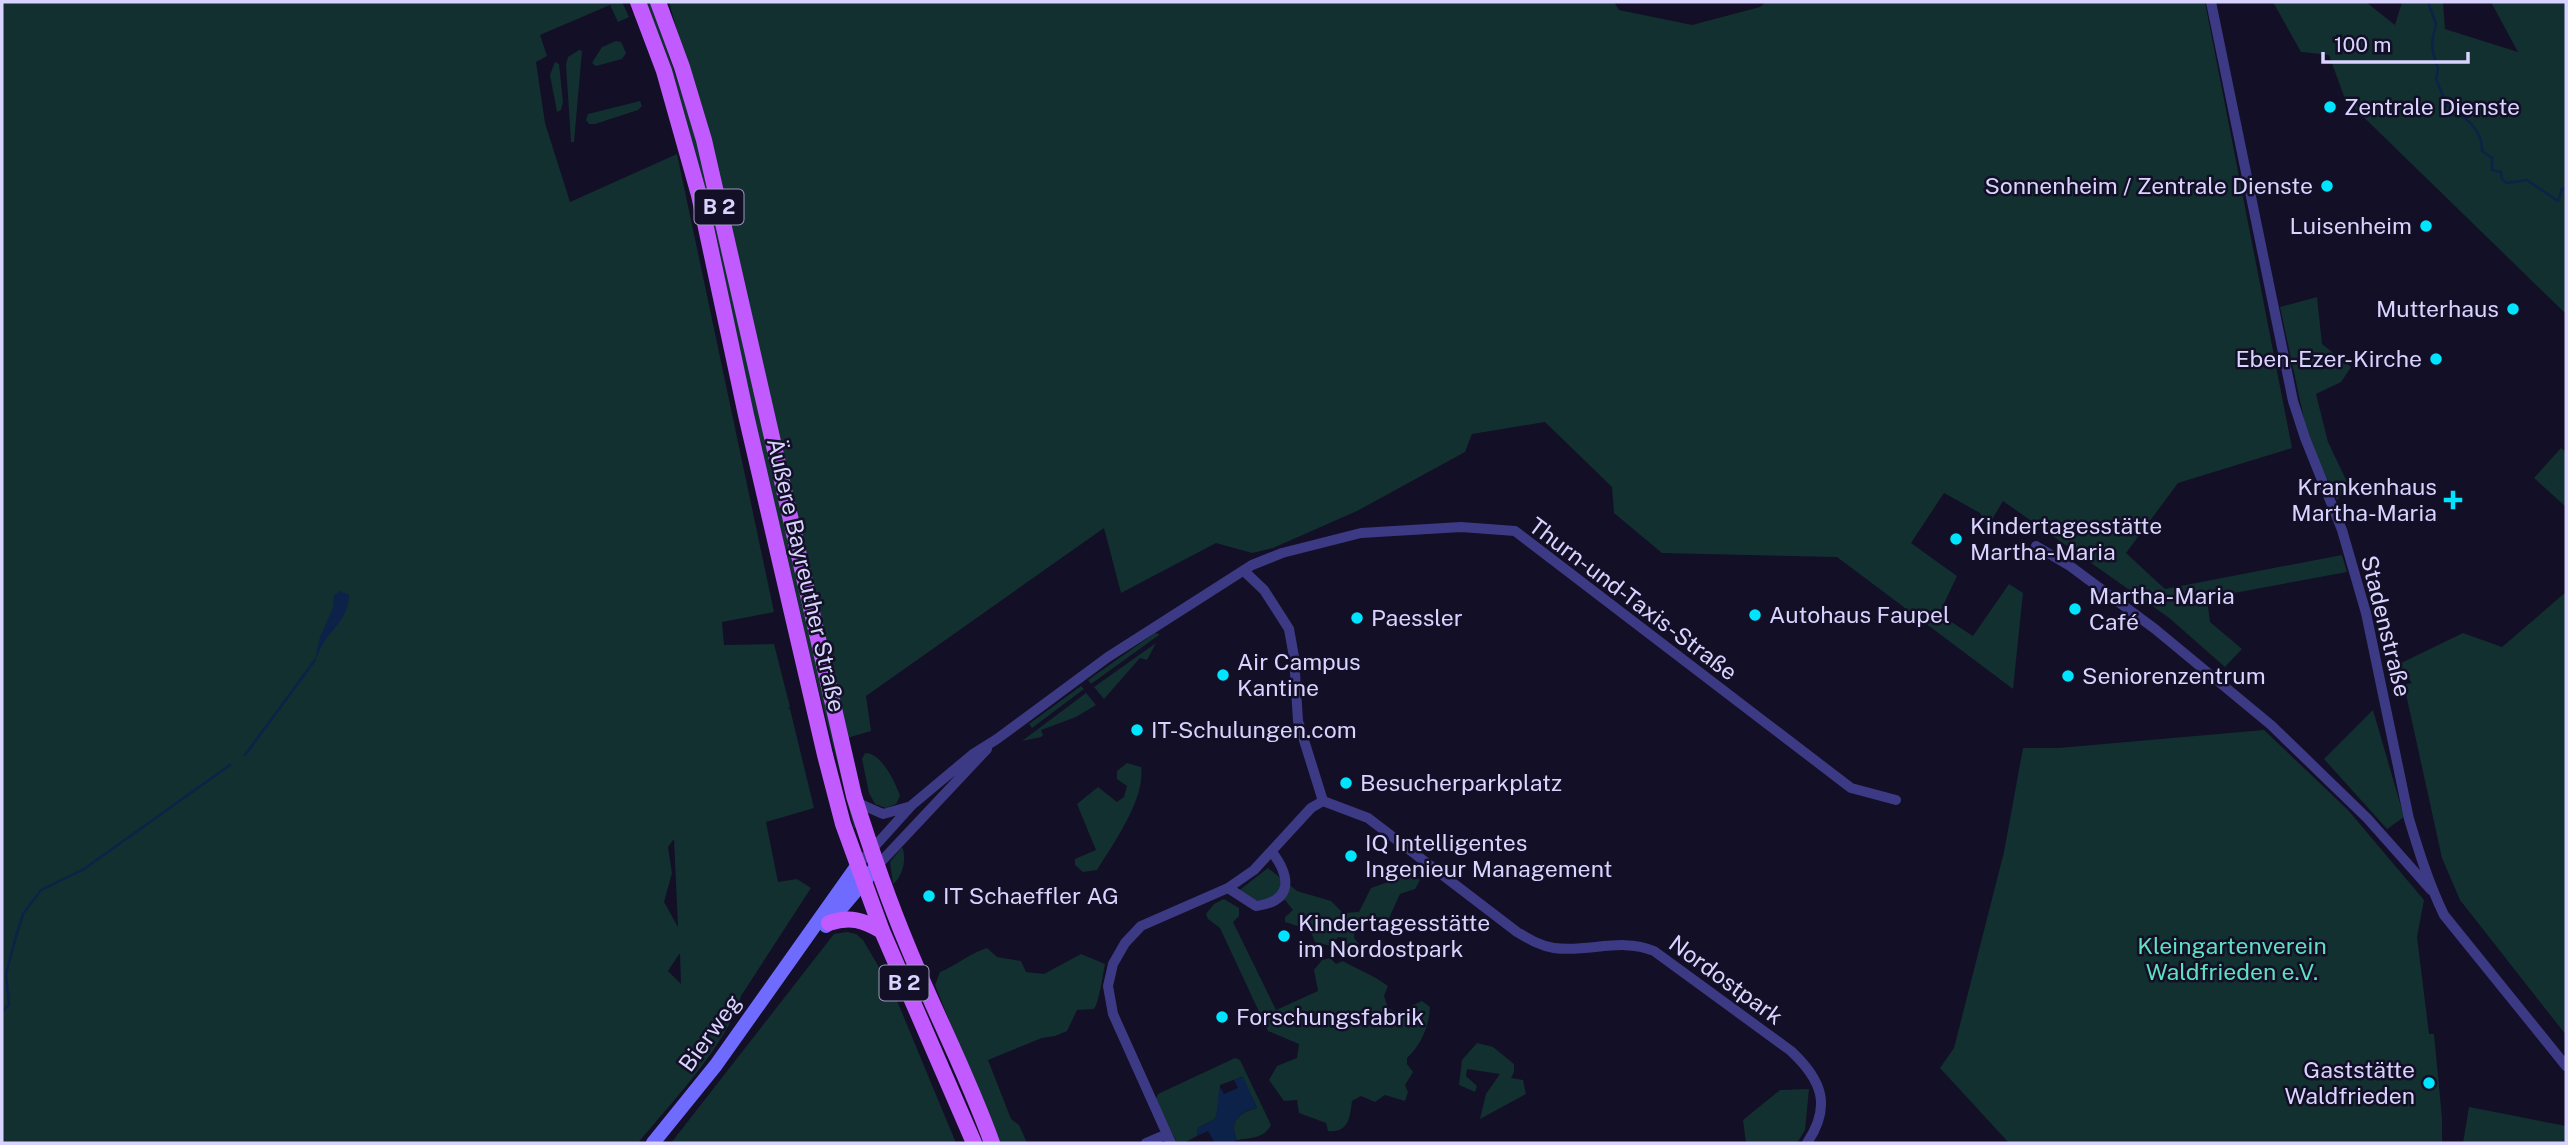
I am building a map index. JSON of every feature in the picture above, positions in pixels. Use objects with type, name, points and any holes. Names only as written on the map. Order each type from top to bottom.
[{"type":"main road","name":"Äußere Bayreuther Straße","points":[[638,2],[664,71],[687,148],[835,794],[859,873],[882,932],[974,1143]]},
{"type":"main road","name":"Äußere Bayreuther Straße","points":[[658,2],[704,140],[856,802],[909,949],[967,1079],[992,1143]]},
{"type":"main road","points":[[859,873],[877,866]]},
{"type":"main road","name":"Bierweg","points":[[801,948],[828,923],[859,873]]},
{"type":"main road","name":"Bierweg","points":[[653,1143],[716,1065],[801,948],[821,914],[859,873]]},
{"type":"main road","points":[[828,923],[857,919],[882,932]]},
{"type":"street","name":"Stadenstraße","points":[[2211,2],[2293,401],[2342,530],[2366,612],[2409,819],[2433,893],[2444,915],[2566,1066]]},
{"type":"street","name":"Thurn-und-Taxis-Straße","points":[[871,849],[912,805],[950,772],[1108,657],[1245,572],[1252,565],[1282,553],[1361,533],[1461,527],[1515,531],[1851,788],[1896,800]]},
{"type":"street","name":"Stadenstraße","points":[[2036,547],[2070,566],[2155,629],[2271,725],[2367,818],[2433,893]]},
{"type":"street","points":[[1146,1143],[1169,1138],[1113,1014],[1108,986],[1114,964],[1125,943],[1141,926],[1228,888],[1254,870],[1311,808],[1323,801],[1298,721],[1294,657],[1289,629],[1264,590],[1245,572]]},
{"type":"street","name":"Thurn-und-Taxis-Straße","points":[[877,866],[997,739]]},
{"type":"street","name":"Nordostpark","points":[[1323,801],[1368,818],[1517,932],[1541,945],[1563,948],[1633,944],[1654,951],[1791,1051],[1808,1067],[1817,1083],[1822,1104],[1821,1116],[1807,1143]]},
{"type":"street","points":[[856,802],[883,814],[912,805]]},
{"type":"street","name":"Bierweg","points":[[859,873],[871,849]]},
{"type":"street","points":[[1228,888],[1256,906],[1271,904],[1282,895],[1286,882],[1283,867],[1272,852]]},
{"type":"green space","points":[[2,2],[622,2],[629,17],[618,22],[610,5],[540,35],[547,56],[536,62],[545,123],[570,202],[677,154],[774,612],[722,622],[724,645],[774,644],[814,808],[766,822],[778,882],[797,879],[811,888],[741,996],[724,1034],[681,1092],[638,1143],[2,1143]],"holes":[[[674,839],[678,927],[664,902],[672,873],[668,847]],[[680,954],[681,984],[668,971]]]},
{"type":"green space","points":[[644,2],[650,2],[653,9],[694,130],[857,827],[854,828]]},
{"type":"green space","points":[[669,2],[1614,2],[1619,10],[1692,25],[1760,7],[1766,2],[2205,2],[2292,448],[2178,483],[2126,553],[2165,589],[2342,555],[2347,572],[2207,598],[2210,622],[2242,649],[2225,667],[2168,617],[2003,501],[1987,528],[1980,513],[1944,493],[1911,543],[1957,576],[1939,614],[1973,636],[2009,584],[2023,593],[2013,689],[1837,557],[1662,553],[1614,513],[1612,487],[1545,422],[1472,434],[1465,452],[1357,511],[1273,548],[1252,553],[1216,543],[1121,593],[1104,528],[866,696],[871,731],[847,738],[708,140]]},
{"type":"green space","points":[[2273,2],[2366,2],[2395,25],[2402,2],[2443,2],[2445,29],[2518,52],[2491,2],[2566,2],[2566,314],[2345,99],[2329,55],[2301,52]]},
{"type":"green space","points":[[616,41],[621,42],[626,53],[622,59],[596,66],[592,63],[602,47]]},
{"type":"green space","points":[[579,50],[582,51],[574,142],[571,142],[566,65],[568,57]]},
{"type":"green space","points":[[555,62],[559,64],[563,102],[561,110],[557,112],[550,75]]},
{"type":"green space","points":[[640,101],[642,106],[638,110],[595,124],[589,124],[586,120],[588,114]]},
{"type":"green space","points":[[2317,297],[2322,344],[2351,367],[2341,382],[2316,394],[2328,442],[2349,486],[2337,500],[2308,438],[2280,307]]},
{"type":"green space","points":[[2561,448],[2566,452],[2566,507],[2534,478]]},
{"type":"green space","points":[[2566,592],[2566,1035],[2460,900],[2442,858],[2404,685],[2412,683],[2399,664],[2463,633],[2502,647]]},
{"type":"green space","points":[[1155,633],[1159,635],[1091,684],[1088,680]]},
{"type":"green space","points":[[1156,643],[1147,660],[1140,658],[1104,699],[1094,687]]},
{"type":"green space","points":[[1081,686],[1084,689],[1032,728],[1029,724]]},
{"type":"green space","points":[[1086,693],[1096,705],[1076,717],[1041,730],[1041,737],[1022,741]]},
{"type":"green space","points":[[2373,710],[2404,817],[2387,829],[2324,759]]},
{"type":"green space","name":"Kleingartenverein Waldfrieden e.V.","points":[[2264,730],[2348,810],[2424,900],[2417,937],[2429,1034],[2434,1034],[2442,1143],[2009,1143],[1940,1068],[1954,1048],[2004,852],[2023,748],[2058,748]]},
{"type":"green space","points":[[865,753],[877,758],[887,769],[900,796],[896,804],[886,808],[875,804],[869,793],[862,759]]},
{"type":"green space","points":[[1127,763],[1141,767],[1141,779],[1133,806],[1097,870],[1083,872],[1075,865],[1075,859],[1096,850],[1077,804],[1098,787],[1117,802],[1124,797],[1127,786],[1117,779],[1117,771]]},
{"type":"green space","points":[[902,847],[903,867],[893,884],[890,862]]},
{"type":"green space","points":[[1268,868],[1297,891],[1331,901],[1343,913],[1359,912],[1371,888],[1391,881],[1407,870],[1420,880],[1415,889],[1400,894],[1389,918],[1370,917],[1355,927],[1354,938],[1359,944],[1353,956],[1345,958],[1347,938],[1338,937],[1331,946],[1315,942],[1310,930],[1285,922],[1285,917],[1293,910],[1285,900],[1260,901],[1237,892]]},
{"type":"green space","points":[[1224,899],[1239,908],[1239,916],[1233,922],[1276,1010],[1318,991],[1314,970],[1322,960],[1330,958],[1336,964],[1343,961],[1388,986],[1384,996],[1388,1008],[1402,1015],[1411,1006],[1422,1001],[1430,1007],[1423,1035],[1407,1058],[1407,1064],[1413,1072],[1405,1085],[1408,1092],[1405,1101],[1385,1095],[1375,1102],[1361,1096],[1352,1101],[1349,1118],[1344,1127],[1328,1131],[1326,1123],[1299,1113],[1297,1100],[1284,1101],[1269,1080],[1277,1066],[1297,1058],[1299,1044],[1268,1031],[1220,928],[1208,919],[1206,914],[1214,904]]},
{"type":"green space","points":[[834,934],[856,934],[863,940],[893,991],[956,1143],[671,1143]]},
{"type":"green space","points":[[987,948],[997,957],[1021,961],[1026,972],[1044,974],[1081,954],[1105,964],[1094,1009],[1077,1010],[1067,1031],[988,1060],[1011,1119],[1019,1125],[1027,1143],[998,1143],[935,985],[940,972]]},
{"type":"green space","points":[[1477,1043],[1493,1047],[1514,1064],[1511,1078],[1523,1080],[1526,1094],[1480,1119],[1486,1094],[1500,1074],[1467,1069],[1466,1076],[1477,1086],[1475,1092],[1459,1085],[1462,1060]]},
{"type":"green space","points":[[1235,1058],[1240,1060],[1271,1125],[1268,1130],[1256,1137],[1237,1140],[1234,1128],[1237,1118],[1257,1108],[1242,1077],[1220,1085],[1219,1108],[1215,1119],[1198,1128],[1197,1136],[1184,1143],[1177,1143],[1156,1099],[1158,1094]]},
{"type":"green space","points":[[1809,1089],[1805,1130],[1797,1143],[1746,1143],[1743,1120],[1780,1090]]},
{"type":"green space","points":[[2469,1107],[2566,1126],[2566,1143],[2463,1143]]},
{"type":"water","points":[[340,591],[349,595],[346,612],[315,660],[320,637],[333,608],[334,595]]},
{"type":"water","points":[[1243,1077],[1257,1108],[1237,1118],[1234,1128],[1237,1140],[1231,1143],[1215,1143],[1208,1131],[1197,1136],[1198,1128],[1215,1119],[1221,1088],[1224,1094],[1238,1088],[1234,1080]]},
{"type":"waterway","points":[[2428,2],[2436,24],[2432,42],[2438,69],[2436,79],[2447,106],[2476,130],[2482,151],[2492,158],[2492,170],[2501,172],[2502,179],[2507,183],[2527,180],[2558,201],[2562,189],[2566,189]]},
{"type":"waterway","points":[[245,755],[315,660]]},
{"type":"waterway","points":[[2,1011],[9,1005],[6,974],[23,914],[41,890],[84,869],[230,765]]},
{"type":"place","name":"Zentrale Dienste","points":[[2330,107]]},
{"type":"place","name":"Sonnenheim / Zentrale Dienste","points":[[2327,186]]},
{"type":"place","name":"Luisenheim","points":[[2426,226]]},
{"type":"place","name":"Mutterhaus","points":[[2513,309]]},
{"type":"place","name":"Eben-Ezer-Kirche","points":[[2436,359]]},
{"type":"place","name":"Krankenhaus Martha-Maria","points":[[2453,500]]},
{"type":"place","name":"Kindertagesstätte Martha-Maria","points":[[1956,539]]},
{"type":"place","name":"Martha-Maria Café","points":[[2075,609]]},
{"type":"place","name":"Autohaus Faupel","points":[[1755,615]]},
{"type":"place","name":"Paessler","points":[[1357,618]]},
{"type":"place","name":"Air Campus Kantine","points":[[1223,675]]},
{"type":"place","name":"Seniorenzentrum","points":[[2068,676]]},
{"type":"place","name":"IT-Schulungen.com","points":[[1137,730]]},
{"type":"place","name":"Besucherparkplatz","points":[[1346,783]]},
{"type":"place","name":"IQ Intelligentes Ingenieur Management","points":[[1351,856]]},
{"type":"place","name":"IT Schaeffler AG","points":[[929,896]]},
{"type":"place","name":"Kindertagesstätte im Nordostpark","points":[[1284,936]]},
{"type":"place","name":"Forschungsfabrik","points":[[1222,1017]]},
{"type":"place","name":"Gaststätte Waldfrieden","points":[[2429,1083]]}]
